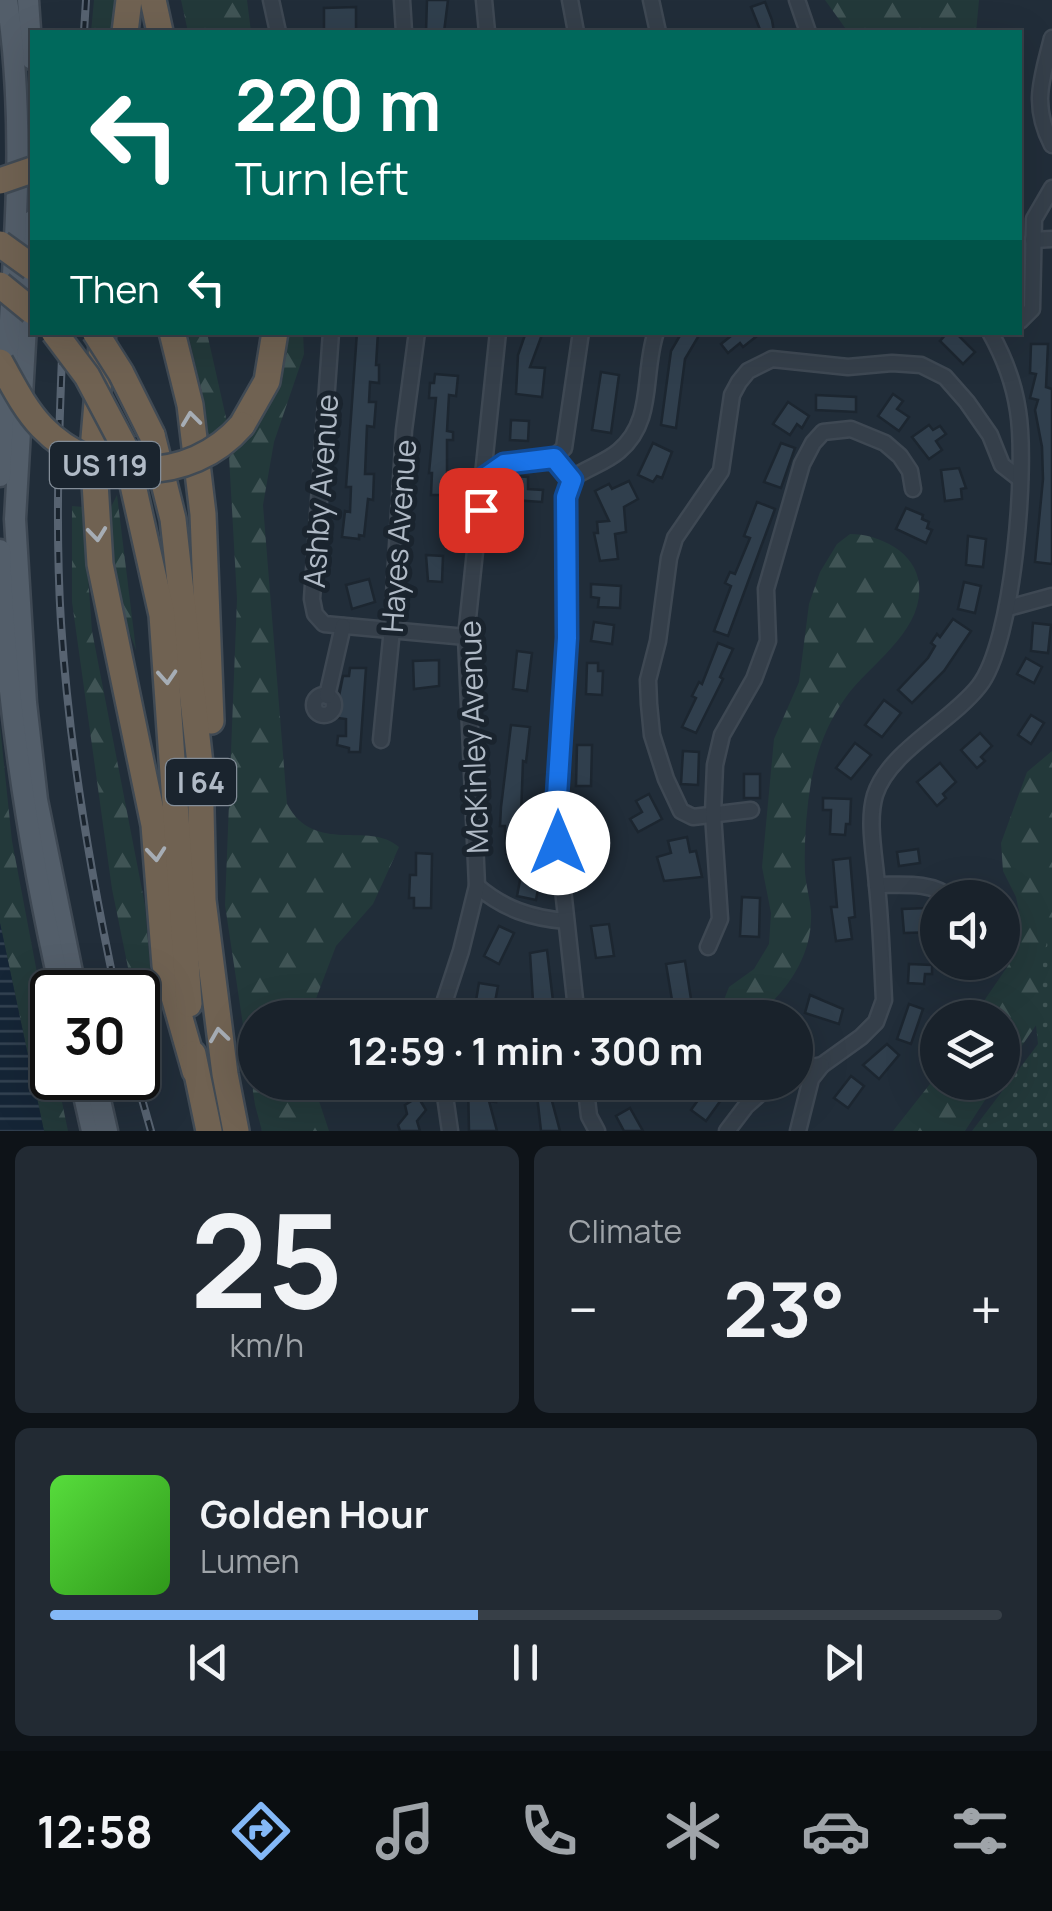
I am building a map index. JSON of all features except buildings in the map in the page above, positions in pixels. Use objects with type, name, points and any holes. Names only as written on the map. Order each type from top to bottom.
[{"type":"highway","points":[[128,30],[130,0]]},
{"type":"highway","points":[[146,30],[150,0]]},
{"type":"highway","points":[[150,0],[159,30]]},
{"type":"highway","points":[[0,181],[30,171]]},
{"type":"highway","points":[[0,244],[30,266]]},
{"type":"highway","points":[[0,284],[30,309]]},
{"type":"highway","name":"I 64","points":[[56,335],[87,376],[123,444],[162,615],[182,938],[195,1071],[208,1131]]},
{"type":"highway","name":"I 64","points":[[97,335],[122,373],[152,435],[173,519],[201,779],[204,900],[224,1074],[236,1131]]},
{"type":"highway","points":[[103,335],[93,450],[100,564],[154,824],[165,965],[195,1071]]},
{"type":"highway","points":[[173,335],[190,405],[203,514],[214,779],[204,900]]},
{"type":"highway","name":"US 119","points":[[0,362],[24,406],[43,428],[85,458],[112,467],[150,472],[184,465],[224,443],[242,425],[267,381],[275,335]]},
{"type":"main road","points":[[0,476],[18,140],[14,43],[7,0]]},
{"type":"main road","points":[[28,0],[30,30]]},
{"type":"main road","points":[[30,254],[14,519],[26,703],[38,800],[72,970]]},
{"type":"main road","points":[[0,550],[13,732],[56,970]]},
{"type":"main road","points":[[85,1100],[92,1131]]},
{"type":"main road","points":[[100,1100],[106,1131]]},
{"type":"street","points":[[271,0],[278,30]]},
{"type":"street","points":[[402,0],[404,30]]},
{"type":"street","points":[[484,0],[487,30]]},
{"type":"street","points":[[570,0],[576,30]]},
{"type":"street","points":[[652,0],[658,30]]},
{"type":"street","points":[[797,0],[807,30]]},
{"type":"street","points":[[1052,38],[1038,92],[1052,145]]},
{"type":"street","points":[[1022,319],[1032,310],[1034,219],[1052,188]]},
{"type":"street","points":[[1033,240],[1052,239]]},
{"type":"street","name":"Ashby Avenue","points":[[330,335],[312,599],[315,614],[324,624],[466,637]]},
{"type":"street","name":"Hayes Avenue","points":[[381,740],[404,430],[417,335]]},
{"type":"street","name":"McKinley Avenue","points":[[448,1000],[477,886],[466,637],[498,335]]},
{"type":"street","points":[[484,478],[504,464],[554,458],[564,448],[581,335]]},
{"type":"street","points":[[575,1000],[558,843],[557,796],[567,638],[566,497],[572,480],[617,453],[640,430],[649,353],[655,335]]},
{"type":"street","points":[[798,1131],[811,1080],[822,1065],[876,1022],[884,1000],[874,797],[883,778],[900,758],[982,683],[999,648],[1008,608],[1022,439],[1011,378],[991,335]]},
{"type":"street","points":[[751,810],[693,818],[681,811],[666,780],[652,734],[648,680],[658,641],[668,558],[675,538],[722,471],[732,395],[748,371],[772,359],[848,367],[922,365],[945,378],[967,402],[990,435],[1002,465],[1020,479]]},
{"type":"street","points":[[708,947],[720,919],[713,814],[716,765],[722,735],[754,679],[768,642],[766,589],[802,464],[812,443],[823,432],[852,428],[885,443],[900,456],[910,471],[913,489]]},
{"type":"street","points":[[554,458],[572,480]]},
{"type":"street","points":[[1008,608],[1052,596]]},
{"type":"street","points":[[327,696],[343,626]]},
{"type":"street","points":[[877,885],[920,886]]},
{"type":"street","points":[[477,886],[498,904],[538,918],[566,921]]},
{"type":"street","points":[[813,1067],[822,1065]]},
{"type":"street","points":[[446,1100],[450,1131]]},
{"type":"street","points":[[588,1100],[597,1131]]},
{"type":"street","points":[[727,1131],[753,1100]]},
{"type":"green space","points":[[94,0],[114,0],[112,30],[91,30]]},
{"type":"green space","points":[[181,0],[247,0],[251,30],[188,30]]},
{"type":"green space","points":[[825,0],[979,0],[976,30],[847,30]]},
{"type":"green space","points":[[188,335],[207,335],[227,422],[209,440]]},
{"type":"green space","points":[[281,335],[303,335],[304,354],[274,442],[263,505],[287,804],[312,829],[373,836],[399,847],[373,904],[336,946],[315,1000],[239,1000],[225,905],[237,599],[229,456],[283,379]]},
{"type":"green space","points":[[117,495],[136,650],[117,600],[110,509]]},
{"type":"green space","points":[[72,506],[83,507],[92,631],[145,905],[150,970],[129,970],[112,889],[72,602]]},
{"type":"green space","points":[[850,534],[873,537],[894,547],[916,573],[918,601],[904,632],[839,707],[820,748],[811,782],[805,839],[811,925],[800,963],[773,1000],[724,1000],[729,987],[754,969],[769,944],[771,913],[762,867],[774,739],[799,682],[809,604],[820,572],[837,544]]},
{"type":"green space","points":[[0,726],[12,841],[36,970],[30,970],[30,1065],[0,923]]},
{"type":"green space","points":[[1052,751],[1052,925],[1043,956],[1041,1018],[1020,1048],[1020,1000],[985,1000],[998,980],[1020,980],[1020,880],[1008,880],[1001,843],[1027,772]]},
{"type":"green space","points":[[1052,862],[1052,1131],[972,1131],[996,1100],[1020,1100],[1020,1068],[1038,1044],[1019,868]]},
{"type":"green space","points":[[920,1097],[920,1100],[985,1100],[965,1131],[893,1131]]},
{"type":"green space","points":[[37,1100],[62,1100],[68,1131],[44,1131]]},
{"type":"green space","points":[[254,1100],[319,1100],[329,1131],[262,1131]]},
{"type":"water","points":[[0,923],[30,1065],[30,1100],[37,1100],[44,1131],[0,1131]]},
{"type":"railway","points":[[84,30],[86,0]]},
{"type":"railway","points":[[63,335],[58,514],[65,669],[82,809],[112,970]]},
{"type":"railway","points":[[142,1100],[151,1131]]},
{"type":"route","points":[[481,510],[484,478],[504,464],[554,458],[572,480],[566,497],[567,638],[557,796],[558,843]]}]
